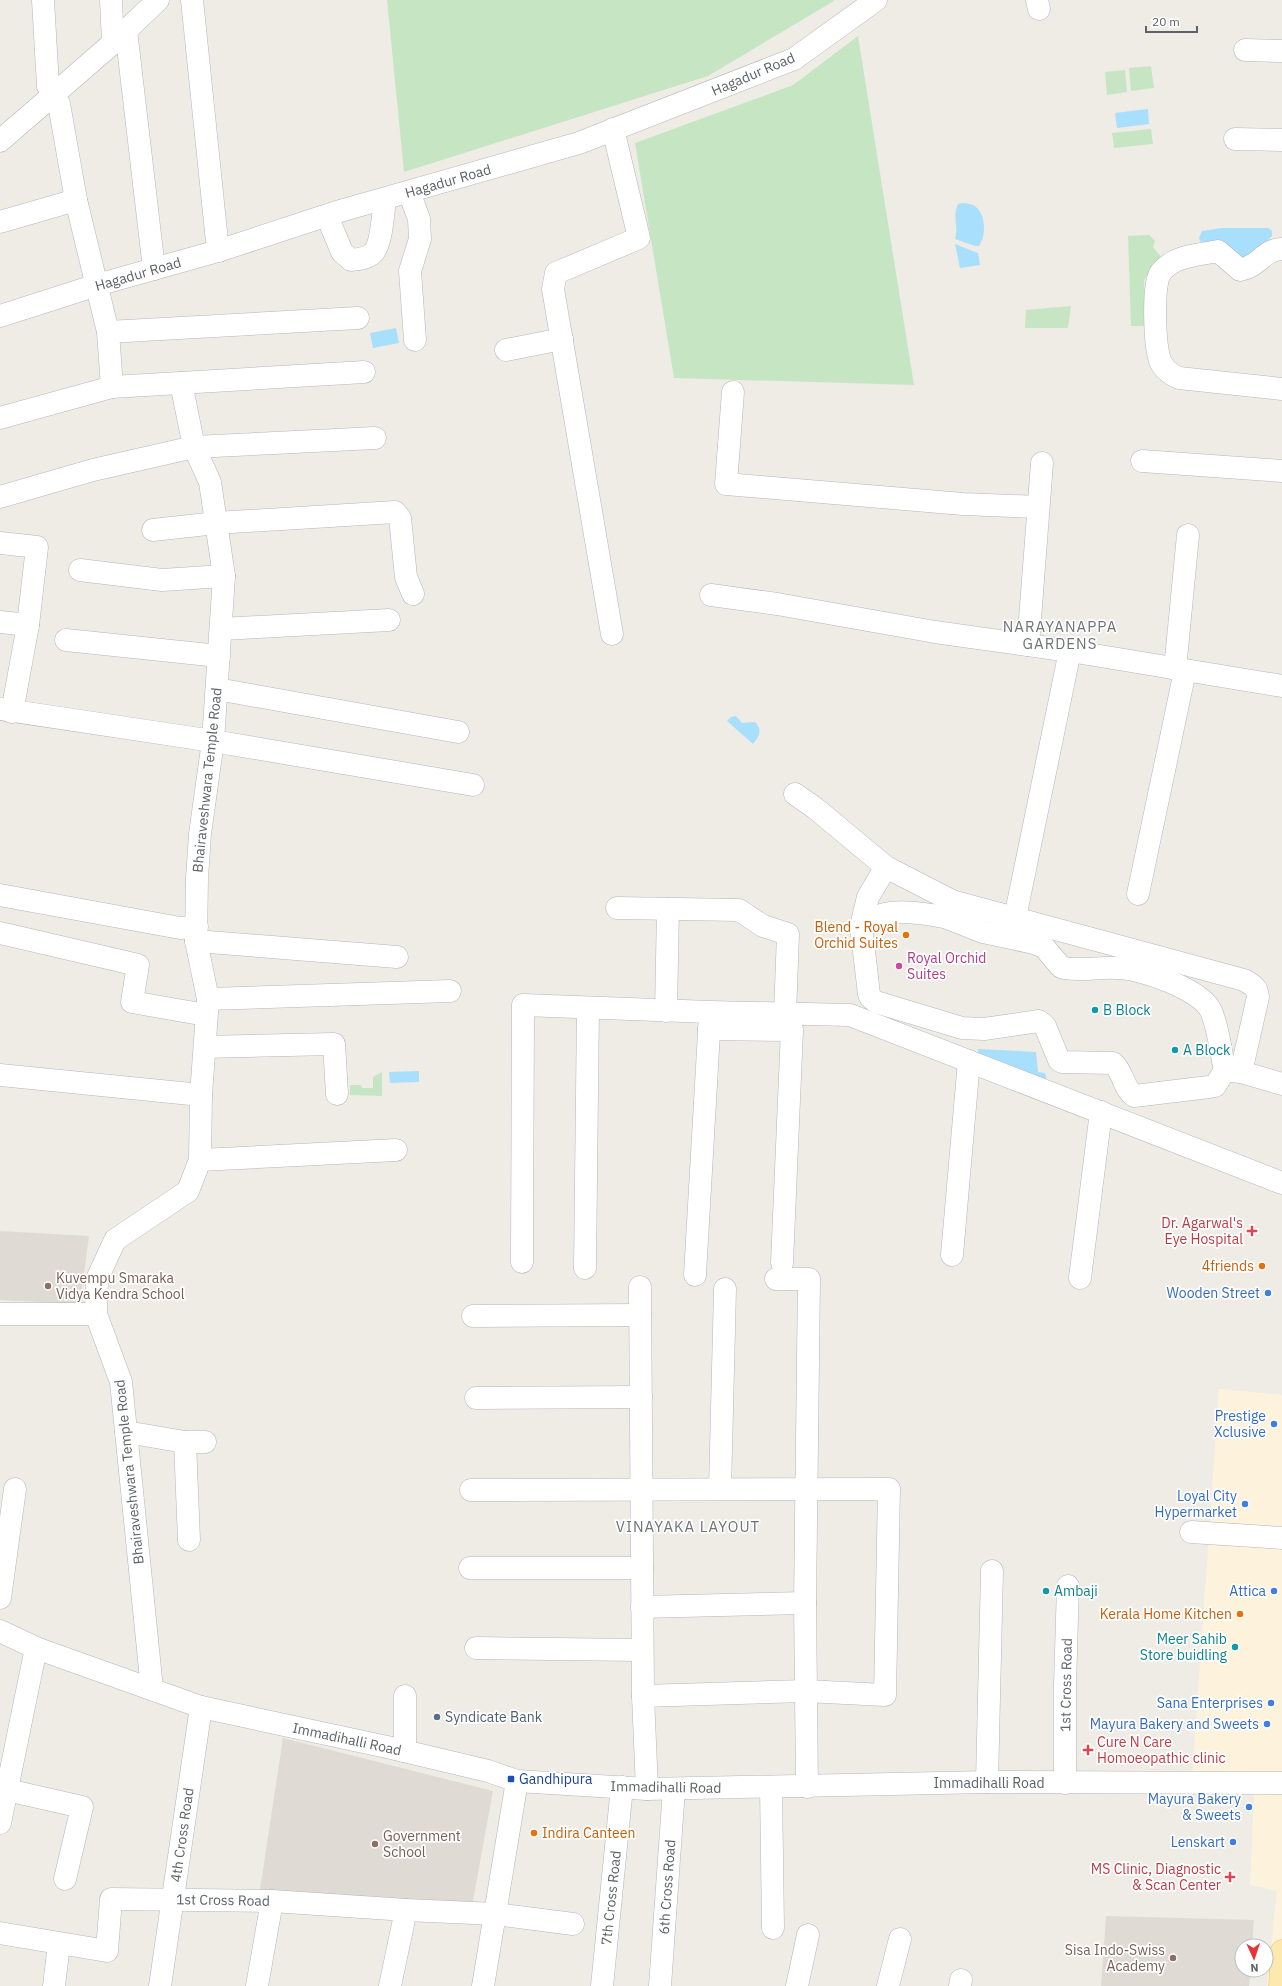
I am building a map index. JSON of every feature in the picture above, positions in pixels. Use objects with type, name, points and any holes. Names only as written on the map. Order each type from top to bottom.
[{"type":"main road","points":[[1280,1986],[1282,1951]]},
{"type":"street","points":[[43,0],[48,86],[60,104],[76,200],[108,332],[112,387]]},
{"type":"street","points":[[111,0],[119,36],[154,269]]},
{"type":"street","points":[[0,141],[54,96],[158,0]]},
{"type":"street","points":[[192,0],[218,251]]},
{"type":"street","name":"Hagadur Road","points":[[0,316],[97,285],[218,251],[327,216],[579,143],[794,59],[876,0]]},
{"type":"street","points":[[1245,50],[1282,51]]},
{"type":"street","points":[[612,634],[553,289],[556,273],[639,238],[613,130]]},
{"type":"street","points":[[1235,138],[1282,140]]},
{"type":"street","points":[[409,192],[419,219],[420,239],[410,271],[415,340]]},
{"type":"street","points":[[327,216],[342,252],[351,260],[363,259],[373,253],[378,242],[385,199]]},
{"type":"street","points":[[0,222],[76,200]]},
{"type":"street","points":[[1282,249],[1274,249],[1251,268],[1240,270],[1218,251],[1176,259],[1162,271],[1157,278],[1155,290],[1159,358],[1169,374],[1179,378],[1282,388]]},
{"type":"street","points":[[108,332],[358,318]]},
{"type":"street","points":[[506,350],[562,339]]},
{"type":"street","points":[[0,418],[112,387],[364,372]]},
{"type":"street","name":"Bhairaveshwara Temple Road","points":[[152,1689],[121,1382],[96,1314],[97,1279],[115,1240],[188,1191],[200,1160],[201,1095],[207,1007],[196,934],[200,834],[213,741],[224,576],[210,482],[194,447],[181,383]]},
{"type":"street","points":[[733,392],[726,484],[963,504],[1038,507]]},
{"type":"street","points":[[0,497],[93,470],[194,447],[375,438]]},
{"type":"street","points":[[1142,461],[1282,471]]},
{"type":"street","points":[[1028,645],[1042,463]]},
{"type":"street","points":[[152,530],[216,523],[395,512],[400,518],[406,577],[413,594]]},
{"type":"street","points":[[1138,894],[1180,670],[1188,535]]},
{"type":"street","points":[[0,543],[37,547],[28,625],[6,710],[213,741],[473,785]]},
{"type":"street","points":[[80,570],[162,580],[224,576]]},
{"type":"street","points":[[711,595],[773,604],[935,632],[1070,651],[1282,686]]},
{"type":"street","points":[[221,629],[389,620]]},
{"type":"street","points":[[0,622],[28,625]]},
{"type":"street","points":[[66,640],[219,656]]},
{"type":"street","points":[[1017,908],[1070,651]]},
{"type":"street","points":[[217,689],[458,732]]},
{"type":"street","points":[[795,794],[815,808],[886,868],[983,932],[1034,943],[1044,947],[1061,967],[1131,969],[1147,973],[1194,994],[1203,1000],[1210,1010],[1218,1035],[1233,1071]]},
{"type":"street","points":[[861,926],[875,917],[885,914],[920,914],[948,909],[1244,980],[1254,985],[1258,990],[1258,997],[1233,1071],[1215,1086],[1209,1088],[1134,1096],[1124,1085],[1116,1066],[1113,1063],[1062,1062],[1059,1060],[1046,1026],[1039,1021],[984,1029],[969,1029],[876,1002],[869,994],[861,926],[868,897],[886,868]]},
{"type":"street","points":[[0,895],[180,928],[196,934],[397,957]]},
{"type":"street","points":[[617,908],[739,910],[763,926],[788,934],[785,1014]]},
{"type":"street","points":[[666,1011],[668,909]]},
{"type":"street","points":[[0,933],[138,965],[132,1002],[207,1007],[450,991]]},
{"type":"street","points":[[522,1262],[523,1005],[666,1011],[710,1021],[792,1030],[779,1271],[809,1279],[808,1490],[805,1603],[807,1787]]},
{"type":"street","points":[[585,1268],[588,1008]]},
{"type":"street","points":[[710,1021],[785,1014],[850,1015],[1282,1183]]},
{"type":"street","points":[[695,1276],[710,1021]]},
{"type":"street","points":[[205,1047],[334,1044],[337,1094]]},
{"type":"street","points":[[952,1255],[969,1061]]},
{"type":"street","points":[[1233,1071],[1282,1084]]},
{"type":"street","points":[[0,1075],[201,1095]]},
{"type":"street","points":[[1080,1278],[1101,1112]]},
{"type":"street","points":[[200,1160],[396,1150]]},
{"type":"street","points":[[640,1287],[642,1650],[646,1789]]},
{"type":"street","points":[[720,1489],[725,1289]]},
{"type":"street","points":[[0,1314],[96,1314]]},
{"type":"street","points":[[473,1316],[640,1315]]},
{"type":"street","points":[[476,1398],[641,1397]]},
{"type":"street","points":[[126,1432],[195,1442],[189,1540]]},
{"type":"street","points":[[0,1598],[15,1489]]},
{"type":"street","points":[[471,1490],[889,1489],[885,1695],[805,1691],[643,1696]]},
{"type":"street","points":[[1190,1532],[1282,1538]]},
{"type":"street","points":[[470,1568],[642,1568]]},
{"type":"street","points":[[987,1782],[992,1571]]},
{"type":"street","name":"1st Cross Road","points":[[1065,1783],[1065,1685],[1068,1586]]},
{"type":"street","points":[[642,1608],[805,1603]]},
{"type":"street","name":"Immadihalli Road","points":[[0,1631],[36,1648],[201,1707],[405,1751],[488,1771],[517,1780],[646,1789],[807,1787],[987,1782],[1282,1783]]},
{"type":"street","points":[[0,1823],[36,1648]]},
{"type":"street","points":[[476,1648],[642,1650]]},
{"type":"street","points":[[405,1696],[405,1751]]},
{"type":"street","name":"4th Cross Road","points":[[160,1986],[201,1707]]},
{"type":"street","points":[[483,1986],[517,1780]]},
{"type":"street","name":"7th Cross Road","points":[[602,1986],[622,1787]]},
{"type":"street","points":[[771,1787],[773,1928]]},
{"type":"street","name":"6th Cross Road","points":[[660,1986],[674,1788]]},
{"type":"street","points":[[7,1790],[82,1807],[65,1879]]},
{"type":"street","name":"1st Cross Road","points":[[0,1933],[106,1951],[111,1899],[272,1901],[406,1910],[496,1914],[573,1924]]},
{"type":"street","points":[[257,1986],[272,1901]]},
{"type":"street","points":[[390,1986],[406,1910]]},
{"type":"street","points":[[797,1986],[808,1935]]},
{"type":"street","points":[[888,1986],[900,1939]]},
{"type":"street","points":[[54,1986],[59,1944]]},
{"type":"shaded area","points":[[0,1231],[89,1236],[80,1304],[0,1300]]},
{"type":"shaded area","points":[[1219,1389],[1282,1395],[1282,1986],[1267,1986],[1268,1978],[1274,1978],[1274,1938],[1272,1938],[1277,1891],[1250,1885],[1255,1777],[1192,1778]]},
{"type":"shaded area","name":"Government School","points":[[283,1738],[493,1791],[472,1906],[259,1896]]},
{"type":"shaded area","name":"Sisa Indo-Swiss Academy","points":[[1106,1916],[1254,1920],[1253,1938],[1234,1938],[1234,1978],[1250,1978],[1249,1986],[1101,1986]]},
{"type":"green space","points":[[387,0],[834,1],[708,76],[404,172]]},
{"type":"green space","points":[[858,36],[914,385],[674,378],[635,143],[793,85]]},
{"type":"green space","points":[[1151,66],[1154,88],[1131,91],[1129,68]]},
{"type":"green space","points":[[1125,70],[1127,92],[1107,95],[1105,72]]},
{"type":"green space","points":[[1151,129],[1153,144],[1114,148],[1112,133]]},
{"type":"green space","points":[[1149,235],[1155,241],[1153,247],[1162,258],[1149,271],[1144,281],[1147,326],[1131,326],[1128,236]]},
{"type":"green space","points":[[1071,306],[1068,328],[1025,328],[1026,310]]},
{"type":"green space","points":[[382,1072],[382,1096],[350,1095],[350,1085],[361,1085],[362,1088],[373,1088],[373,1077]]},
{"type":"water","points":[[1148,109],[1149,124],[1117,128],[1115,113]]},
{"type":"water","points":[[963,203],[973,205],[977,208],[983,218],[984,230],[982,241],[979,246],[955,239],[956,208],[958,204]]},
{"type":"water","points":[[1221,228],[1268,228],[1272,231],[1272,236],[1246,261],[1200,241],[1199,238],[1202,231]]},
{"type":"water","points":[[955,244],[978,253],[980,265],[960,268]]},
{"type":"water","points":[[396,328],[399,343],[373,348],[370,333]]},
{"type":"water","points":[[736,716],[742,723],[755,722],[759,728],[757,739],[753,744],[727,721],[731,717]]},
{"type":"water","points":[[978,1049],[1036,1052],[1038,1072],[1045,1073],[1048,1085],[978,1058]]},
{"type":"water","points":[[419,1071],[419,1082],[390,1083],[389,1072]]},
{"type":"place","name":"Blend - Royal Orchid Suites","points":[[906,935]]},
{"type":"place","name":"Royal Orchid Suites","points":[[899,966]]},
{"type":"place","name":"B Block","points":[[1095,1010]]},
{"type":"place","name":"A Block","points":[[1175,1050]]},
{"type":"place","name":"Dr. Agarwal's Eye Hospital","points":[[1252,1231]]},
{"type":"place","name":"4friends","points":[[1262,1266]]},
{"type":"place","name":"Kuvempu Smaraka Vidya Kendra School","points":[[48,1286]]},
{"type":"place","name":"Wooden Street","points":[[1268,1293]]},
{"type":"place","name":"Prestige Xclusive","points":[[1274,1424]]},
{"type":"place","name":"Loyal City Hypermarket","points":[[1245,1504]]},
{"type":"place","name":"Ambaji","points":[[1046,1591]]},
{"type":"place","name":"Attica","points":[[1274,1591]]},
{"type":"place","name":"Kerala Home Kitchen","points":[[1240,1614]]},
{"type":"place","name":"Meer Sahib Store buidling","points":[[1235,1647]]},
{"type":"place","name":"Sana Enterprises","points":[[1271,1703]]},
{"type":"place","name":"Syndicate Bank","points":[[437,1717]]},
{"type":"place","name":"Mayura Bakery and Sweets","points":[[1267,1724]]},
{"type":"place","name":"Cure N Care Homoeopathic clinic","points":[[1088,1750]]},
{"type":"place","name":"Gandhipura","points":[[511,1779]]},
{"type":"place","name":"Mayura Bakery & Sweets","points":[[1249,1807]]},
{"type":"place","name":"Indira Canteen","points":[[534,1833]]},
{"type":"place","name":"Lenskart","points":[[1233,1842]]},
{"type":"place","name":"Government School","points":[[375,1844]]},
{"type":"place","name":"MS Clinic, Diagnostic & Scan Center","points":[[1230,1877]]},
{"type":"place","name":"Sisa Indo-Swiss Academy","points":[[1173,1958]]},
{"type":"district","name":"NARAYANAPPA GARDENS","points":[[1060,634]]},
{"type":"district","name":"VINAYAKA LAYOUT","points":[[688,1526]]}]
